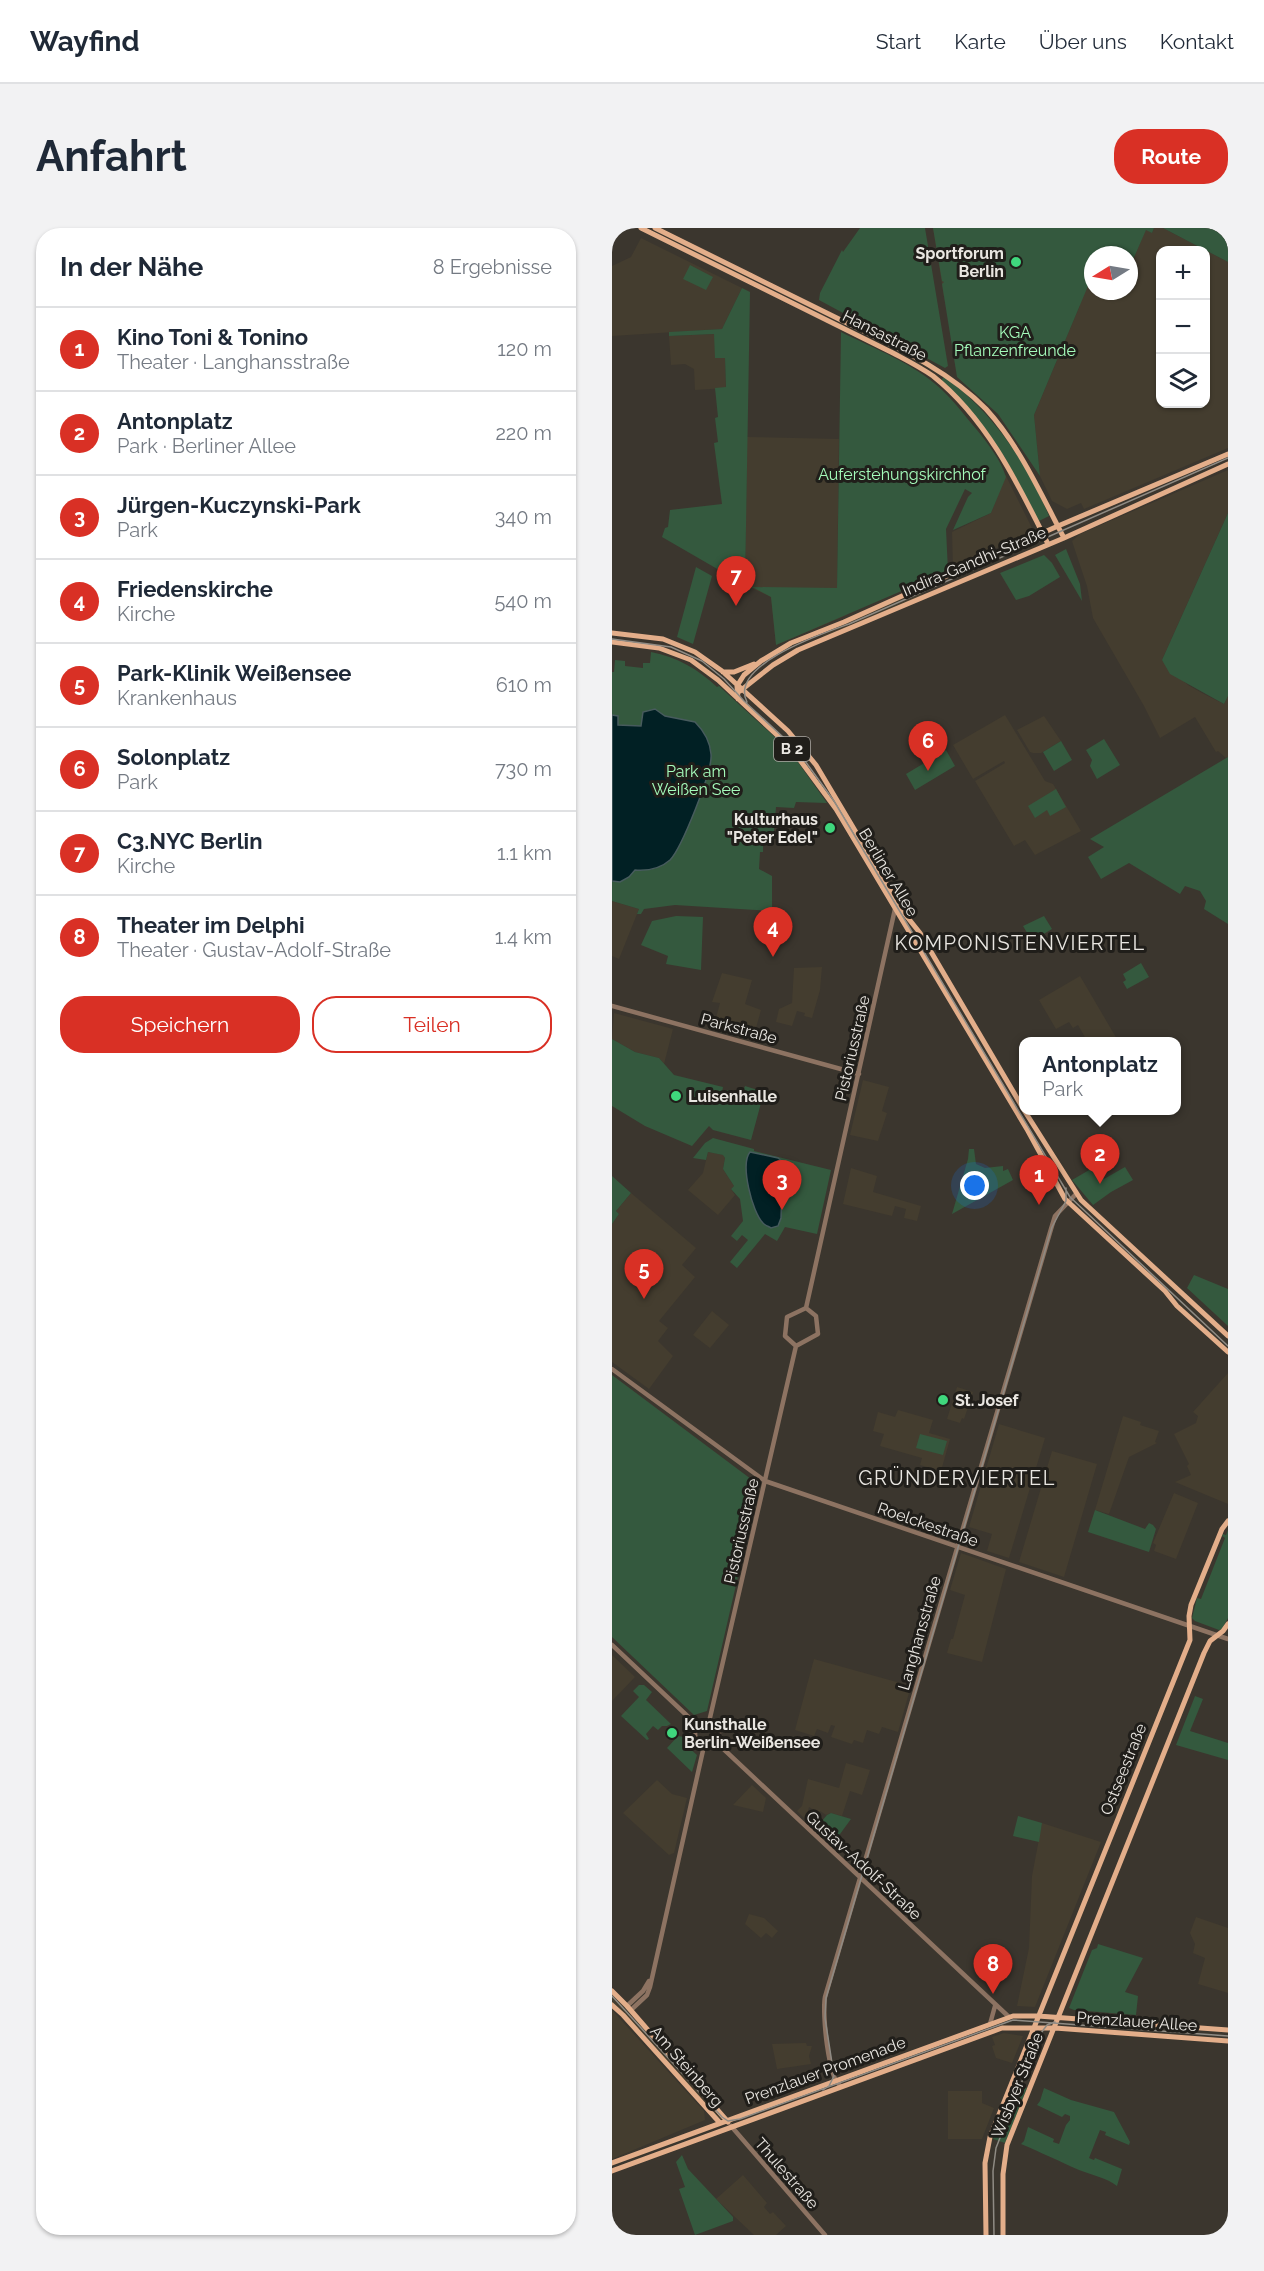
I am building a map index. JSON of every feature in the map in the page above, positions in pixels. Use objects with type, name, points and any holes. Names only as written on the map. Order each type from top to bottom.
[{"type":"main road","name":"Hansastraße","points":[[641,228],[653,230],[888,343],[951,378],[974,398],[1002,428],[1064,537]]},
{"type":"main road","name":"Hansastraße","points":[[653,230],[932,375],[967,411],[994,445],[1047,544]]},
{"type":"main road","name":"Indira-Gandhi-Straße","points":[[739,689],[744,675],[761,661],[791,643],[1228,454]]},
{"type":"main road","name":"Indira-Gandhi-Straße","points":[[739,689],[750,685],[773,665],[797,650],[1064,537],[1228,464]]},
{"type":"main road","points":[[1124,499],[1128,508]]},
{"type":"main road","name":"Berliner Allee","points":[[612,633],[658,638],[674,642],[695,652],[722,671],[794,738],[809,755],[1068,1202],[1228,1352]]},
{"type":"main road","name":"Berliner Allee","points":[[612,642],[659,648],[685,657],[707,671],[729,690],[798,757],[836,809],[895,909],[920,933],[1019,1101]]},
{"type":"main road","name":"Indira-Gandhi-Straße","points":[[722,671],[734,672],[761,661]]},
{"type":"main road","points":[[750,685],[747,692],[750,697]]},
{"type":"main road","points":[[729,690],[739,689],[738,699]]},
{"type":"main road","name":"Berliner Allee","points":[[1027,1115],[1076,1194],[1228,1336]]},
{"type":"main road","name":"Ostseestraße","points":[[1034,2027],[1190,1640],[1191,1605],[1222,1529],[1228,1521]]},
{"type":"main road","name":"Ostseestraße","points":[[1059,2017],[1204,1653],[1210,1641],[1228,1624]]},
{"type":"main road","name":"Am Steinberg","points":[[612,1991],[719,2123],[731,2126]]},
{"type":"main road","points":[[612,2004],[627,2010]]},
{"type":"main road","name":"Am Steinberg","points":[[627,2010],[731,2126]]},
{"type":"main road","name":"Prenzlauer Promenade","points":[[612,2163],[1009,2017],[1049,2016]]},
{"type":"main road","name":"Prenzlauer Allee","points":[[1049,2016],[1228,2030]]},
{"type":"main road","name":"Wisbyer Straße","points":[[1004,2235],[1003,2174],[1006,2145],[1059,2017]]},
{"type":"main road","name":"Wisbyer Straße","points":[[986,2235],[985,2179],[989,2139],[1034,2027]]},
{"type":"main road","name":"Prenzlauer Promenade","points":[[612,2171],[998,2029],[1044,2027]]},
{"type":"main road","name":"Prenzlauer Allee","points":[[1044,2027],[1228,2041]]},
{"type":"main road","points":[[638,2153],[641,2160]]},
{"type":"street","name":"Pistoriusstraße","points":[[806,1308],[895,909]]},
{"type":"street","name":"Pistoriusstraße","points":[[891,934],[902,916]]},
{"type":"street","name":"Parkstraße","points":[[612,1006],[859,1074]]},
{"type":"street","name":"Langhansstraße","points":[[835,2081],[824,2018],[824,2005],[1053,1221],[1076,1194]]},
{"type":"street","points":[[806,1308],[816,1316],[818,1334],[796,1346],[785,1336],[787,1317],[806,1308]]},
{"type":"street","name":"Pistoriusstraße","points":[[709,1722],[796,1346]]},
{"type":"street","name":"Roelckestraße","points":[[612,1369],[765,1481],[1228,1639]]},
{"type":"street","points":[[612,1645],[698,1726]]},
{"type":"street","points":[[698,1726],[709,1722],[719,1731],[716,1742],[704,1746]]},
{"type":"street","points":[[698,1726],[696,1738],[704,1746]]},
{"type":"street","name":"Gustav-Adolf-Straße","points":[[716,1742],[1009,2017]]},
{"type":"street","points":[[627,2010],[645,1989],[652,1971],[704,1746]]},
{"type":"street","points":[[990,2024],[995,2006]]},
{"type":"street","points":[[835,2081],[841,2086]]},
{"type":"street","name":"Thulestraße","points":[[731,2126],[825,2235]]},
{"type":"shaded area","points":[[933,228],[1124,228],[1103,246],[1084,246],[1084,300],[1138,300],[1138,248],[1146,229],[1152,233],[1154,228],[1163,228],[1197,246],[1156,246],[1156,408],[1210,408],[1210,252],[1228,262],[1228,448],[1084,509],[1081,503],[1067,509],[1052,501],[1040,476],[1034,415],[1080,305],[1000,291],[944,297]]},
{"type":"shaded area","points":[[641,238],[742,288],[722,329],[612,336],[612,266],[631,257]]},
{"type":"shaded area","points":[[714,334],[725,357],[726,388],[695,390],[694,369],[685,364],[671,365],[669,336]]},
{"type":"shaded area","points":[[747,437],[839,439],[837,593],[847,615],[776,645],[771,597],[745,585]]},
{"type":"shaded area","points":[[1228,470],[1228,513],[1162,660],[1188,685],[1202,693],[1224,704],[1228,696],[1228,757],[1226,758],[1218,751],[1216,752],[1195,717],[1160,738],[1093,618],[1087,586],[1072,541],[1080,534]]},
{"type":"shaded area","points":[[1004,472],[1032,528],[1023,535],[953,569],[952,532],[991,513],[1005,477]]},
{"type":"shaded area","points":[[920,591],[922,596],[823,637],[822,633]]},
{"type":"shaded area","points":[[1005,715],[1045,781],[1053,784],[1081,831],[1035,855],[1025,840],[1014,846],[975,781],[1005,763],[1004,761],[973,779],[953,745]]},
{"type":"shaded area","points":[[1044,716],[1061,741],[1041,753],[1030,752],[1017,730]]},
{"type":"shaded area","points":[[612,901],[639,909],[619,959],[612,956]]},
{"type":"shaded area","points":[[822,967],[820,990],[812,1018],[797,1011],[792,1026],[776,1022],[779,1009],[792,1003],[794,968]]},
{"type":"shaded area","points":[[722,973],[752,980],[745,1004],[761,1010],[753,1039],[713,1029],[720,1003],[712,1002]]},
{"type":"shaded area","points":[[1080,976],[1116,1037],[1085,1037],[1078,1025],[1073,1028],[1069,1022],[1056,1029],[1039,1000]]},
{"type":"shaded area","points":[[614,1013],[673,1029],[664,1064],[659,1058],[635,1052],[612,1039]]},
{"type":"shaded area","points":[[863,1080],[889,1087],[882,1111],[887,1113],[878,1141],[850,1135]]},
{"type":"shaded area","points":[[708,1152],[724,1155],[723,1169],[734,1186],[731,1189],[735,1195],[718,1215],[688,1190],[703,1173]]},
{"type":"shaded area","points":[[851,1168],[877,1176],[873,1192],[921,1206],[917,1221],[904,1218],[906,1209],[895,1206],[892,1216],[843,1204]]},
{"type":"shaded area","points":[[631,1193],[696,1248],[682,1265],[695,1277],[659,1321],[668,1328],[658,1341],[673,1356],[649,1389],[612,1362],[612,1224],[619,1214],[616,1211]]},
{"type":"shaded area","points":[[712,1311],[729,1325],[710,1348],[693,1335]]},
{"type":"shaded area","points":[[1228,1373],[1228,1504],[1175,1482],[1191,1475],[1187,1466],[1189,1464],[1174,1434],[1196,1423],[1198,1416],[1193,1412]]},
{"type":"shaded area","points":[[957,1387],[973,1392],[964,1419],[962,1418],[960,1423],[947,1419]]},
{"type":"shaded area","points":[[898,1410],[933,1420],[929,1433],[950,1439],[941,1471],[920,1465],[922,1458],[880,1446],[884,1434],[873,1431],[878,1412],[895,1417]]},
{"type":"shaded area","points":[[1123,1416],[1159,1431],[1155,1442],[1157,1443],[1129,1457],[1109,1514],[1095,1510]]},
{"type":"shaded area","points":[[999,1424],[1045,1438],[1009,1558],[987,1551],[992,1534],[969,1527]]},
{"type":"shaded area","points":[[1052,1451],[1097,1464],[1064,1577],[1019,1562]]},
{"type":"shaded area","points":[[1174,1493],[1198,1503],[1176,1559],[1154,1551],[1156,1545],[1153,1543]]},
{"type":"shaded area","points":[[961,1553],[1006,1569],[982,1662],[947,1653],[965,1595],[950,1590]]},
{"type":"shaded area","points":[[612,1655],[635,1677],[612,1701]]},
{"type":"shaded area","points":[[814,1659],[911,1686],[898,1732],[882,1727],[879,1734],[867,1730],[863,1743],[854,1740],[852,1744],[831,1737],[835,1726],[831,1725],[828,1733],[817,1729],[814,1736],[795,1730]]},
{"type":"shaded area","points":[[846,1763],[870,1770],[862,1795],[850,1791],[842,1816],[831,1813],[826,1815],[809,1807],[806,1820],[797,1811],[802,1806],[808,1779],[839,1788]]},
{"type":"shaded area","points":[[657,1780],[672,1794],[687,1798],[674,1853],[669,1855],[623,1813]]},
{"type":"shaded area","points":[[752,1785],[766,1798],[763,1812],[733,1805]]},
{"type":"shaded area","points":[[1042,1823],[1101,1842],[1035,2007],[1017,2006],[1029,1948],[1032,1876]]},
{"type":"shaded area","points":[[749,1914],[764,1918],[778,1931],[772,1938],[766,1933],[761,1938],[745,1924]]},
{"type":"shaded area","points":[[1196,1917],[1228,1928],[1228,1993],[1198,1984],[1205,1958],[1193,1953],[1195,1944],[1190,1933]]},
{"type":"shaded area","points":[[612,1994],[725,2118],[720,2120],[612,2002]]},
{"type":"shaded area","points":[[612,2010],[704,2111],[705,2120],[612,2159]]},
{"type":"shaded area","points":[[1004,2033],[1023,2036],[1012,2063],[996,2058],[992,2046],[995,2045],[992,2037]]},
{"type":"shaded area","points":[[806,2043],[807,2046],[812,2046],[809,2056],[811,2064],[777,2069],[772,2044]]},
{"type":"shaded area","points":[[948,2091],[982,2091],[982,2103],[994,2108],[982,2139],[948,2139]]},
{"type":"shaded area","points":[[743,2175],[767,2203],[764,2207],[770,2214],[773,2212],[786,2226],[776,2235],[754,2235],[716,2199]]},
{"type":"green space","points":[[860,228],[925,228],[948,366],[945,368],[819,300],[820,293],[842,250],[843,252]]},
{"type":"green space","name":"KGA Pflanzenfreunde","points":[[933,228],[1154,228],[1152,233],[1146,230],[1138,248],[1138,246],[1084,246],[1084,296],[1034,415],[1040,476],[998,414],[957,377],[942,284],[944,282]]},
{"type":"green space","points":[[1163,228],[1228,228],[1228,262],[1210,253],[1210,246],[1197,246]]},
{"type":"green space","points":[[690,265],[713,277],[706,290],[683,279]]},
{"type":"green space","points":[[742,288],[750,292],[745,585],[662,537],[665,528],[668,527],[670,510],[722,504],[714,443],[718,442],[715,388],[726,387],[725,358],[715,358],[714,334],[669,336],[669,332],[722,329]]},
{"type":"green space","name":"Auferstehungskirchhof","points":[[841,332],[906,364],[941,389],[990,447],[1006,477],[991,513],[953,530],[972,493],[965,489],[946,529],[948,571],[776,645],[771,597],[752,587],[837,588]]},
{"type":"green space","points":[[944,376],[977,405],[1006,439],[1030,476],[1049,516],[1039,521],[1004,456],[941,381]]},
{"type":"green space","points":[[1228,513],[1228,696],[1224,704],[1170,674],[1162,660]]},
{"type":"green space","points":[[1066,549],[1080,584],[1082,601],[1055,555]]},
{"type":"green space","points":[[1044,555],[1060,577],[1029,596],[1016,600],[1000,573]]},
{"type":"green space","points":[[696,567],[712,576],[693,644],[677,637]]},
{"type":"green space","name":"Park am Weißen See","points":[[651,652],[687,665],[717,687],[719,686],[790,751],[827,803],[796,802],[794,808],[776,807],[773,843],[763,843],[759,869],[772,876],[772,911],[675,905],[644,909],[641,914],[637,914],[639,909],[612,901],[612,672],[614,672],[615,660],[625,661],[625,666],[643,668],[643,663],[650,663]]},
{"type":"green space","points":[[1104,739],[1120,765],[1097,779],[1090,766],[1092,760],[1086,750]]},
{"type":"green space","points":[[1061,741],[1072,760],[1054,771],[1043,752]]},
{"type":"green space","points":[[946,750],[955,766],[915,790],[906,774]]},
{"type":"green space","points":[[1228,757],[1228,924],[1204,909],[1206,901],[1200,891],[1185,886],[1180,894],[1129,863],[1101,879],[1088,857],[1104,847],[1090,839]]},
{"type":"green space","points":[[1056,789],[1066,807],[1050,816],[1047,810],[1035,818],[1028,806]]},
{"type":"green space","points":[[676,916],[703,917],[701,970],[666,964],[668,956],[641,945],[652,921]]},
{"type":"green space","points":[[1044,916],[1052,929],[1032,941],[1023,926]]},
{"type":"green space","points":[[1141,963],[1149,977],[1127,989],[1123,982],[1126,980],[1123,974]]},
{"type":"green space","points":[[612,1039],[635,1052],[659,1058],[674,1075],[723,1087],[722,1092],[728,1090],[742,1094],[745,1086],[764,1092],[751,1140],[713,1130],[709,1126],[692,1146],[645,1126],[612,1106]]},
{"type":"green space","points":[[713,1138],[754,1149],[754,1151],[831,1170],[817,1234],[785,1227],[777,1241],[765,1234],[737,1268],[730,1262],[748,1240],[742,1235],[737,1241],[731,1236],[743,1221],[740,1199],[731,1189],[734,1186],[723,1169],[725,1158],[723,1155],[708,1152],[706,1160],[693,1158],[705,1143]]},
{"type":"green space","points":[[969,1149],[974,1149],[976,1164],[985,1168],[1003,1166],[1003,1171],[1008,1169],[1013,1180],[952,1214],[968,1159]]},
{"type":"green space","points":[[1096,1166],[1104,1179],[1125,1167],[1133,1180],[1093,1205],[1072,1180]]},
{"type":"green space","points":[[612,1176],[631,1193],[616,1211],[619,1214],[612,1224]]},
{"type":"green space","points":[[1194,1275],[1228,1289],[1228,1326],[1187,1288]]},
{"type":"green space","points":[[612,1375],[759,1485],[707,1711],[694,1715],[612,1637]]},
{"type":"green space","points":[[920,1434],[947,1441],[943,1455],[916,1448]]},
{"type":"green space","points":[[1095,1510],[1145,1529],[1149,1523],[1153,1525],[1156,1529],[1149,1552],[1088,1532]]},
{"type":"green space","points":[[1228,1530],[1228,1618],[1219,1630],[1192,1618],[1197,1598],[1201,1599],[1225,1538],[1222,1536],[1226,1535]]},
{"type":"green space","points":[[918,1632],[926,1635],[914,1675],[906,1673]]},
{"type":"green space","points":[[639,1685],[644,1685],[652,1692],[646,1700],[671,1724],[662,1726],[658,1730],[653,1726],[646,1734],[649,1739],[647,1740],[621,1716],[639,1697],[633,1691]]},
{"type":"green space","points":[[1195,1696],[1203,1699],[1190,1731],[1228,1743],[1228,1760],[1176,1745]]},
{"type":"green space","points":[[678,1736],[684,1737],[687,1746],[697,1755],[692,1772],[667,1748]]},
{"type":"green space","points":[[831,1813],[851,1819],[832,1845],[815,1829]]},
{"type":"green space","points":[[1018,1816],[1042,1823],[1039,1842],[1013,1836]]},
{"type":"green space","points":[[1098,1944],[1143,1958],[1125,1992],[1138,1996],[1136,2015],[1069,2008],[1092,1950],[1097,1948]]},
{"type":"green space","points":[[1014,2083],[1027,2088],[1005,2143],[993,2139]]},
{"type":"green space","points":[[1044,2088],[1071,2100],[1114,2112],[1130,2142],[1129,2145],[1105,2135],[1106,2132],[1100,2130],[1089,2158],[1094,2160],[1095,2158],[1122,2169],[1117,2186],[1021,2144],[1028,2127],[1054,2139],[1053,2142],[1059,2144],[1070,2120],[1070,2116],[1065,2114],[1062,2117],[1037,2105]]},
{"type":"green space","points":[[682,2155],[688,2169],[733,2217],[733,2221],[695,2235],[679,2189],[685,2187],[676,2162]]},
{"type":"water","points":[[655,709],[665,716],[695,722],[701,729],[708,741],[711,754],[707,776],[688,826],[670,860],[654,869],[635,870],[620,882],[612,881],[612,715],[618,716],[618,725],[641,726],[643,712]]},
{"type":"water","points":[[750,1152],[778,1158],[783,1162],[781,1218],[778,1226],[771,1228],[765,1224],[759,1217],[751,1199],[746,1167]]},
{"type":"tram line","points":[[747,702],[745,688],[751,675],[764,663],[782,652],[1228,458]]},
{"type":"tram line","points":[[612,639],[671,647],[702,661],[724,679],[744,701],[797,750],[834,801],[1019,1111]]},
{"type":"tram line","points":[[1021,1115],[1070,1197],[1228,1346]]},
{"type":"tram line","points":[[823,2090],[829,2086],[834,2076],[825,2018],[826,1998],[1052,1227],[1066,1201],[1066,1188]]},
{"type":"tram line","points":[[612,1996],[728,2121],[740,2119],[1013,2020],[1228,2036]]},
{"type":"tram line","points":[[994,2235],[993,2171],[996,2148],[1041,2033],[1047,2025],[1055,2022]]},
{"type":"place","name":"Sportforum Berlin","points":[[1016,262]]},
{"type":"place","name":"C3.NYC Berlin","points":[[736,606]]},
{"type":"place","name":"Solonplatz","points":[[928,771]]},
{"type":"place","name":"Kulturhaus \"Peter Edel\"","points":[[830,828]]},
{"type":"place","name":"Friedenskirche","points":[[773,957]]},
{"type":"place","name":"Luisenhalle","points":[[676,1096]]},
{"type":"place","name":"Antonplatz","points":[[1100,1184]]},
{"type":"place","name":"Kino Toni & Tonino","points":[[1039,1205]]},
{"type":"place","name":"Jürgen-Kuczynski-Park","points":[[782,1210]]},
{"type":"place","name":"Park-Klinik Weißensee","points":[[644,1299]]},
{"type":"place","name":"St. Josef","points":[[943,1400]]},
{"type":"place","name":"Kunsthalle Berlin-Weißensee","points":[[672,1733]]},
{"type":"place","name":"Theater im Delphi","points":[[993,1994]]},
{"type":"district","name":"KOMPONISTENVIERTEL","points":[[1020,943]]},
{"type":"district","name":"GRÜNDERVIERTEL","points":[[957,1478]]}]
